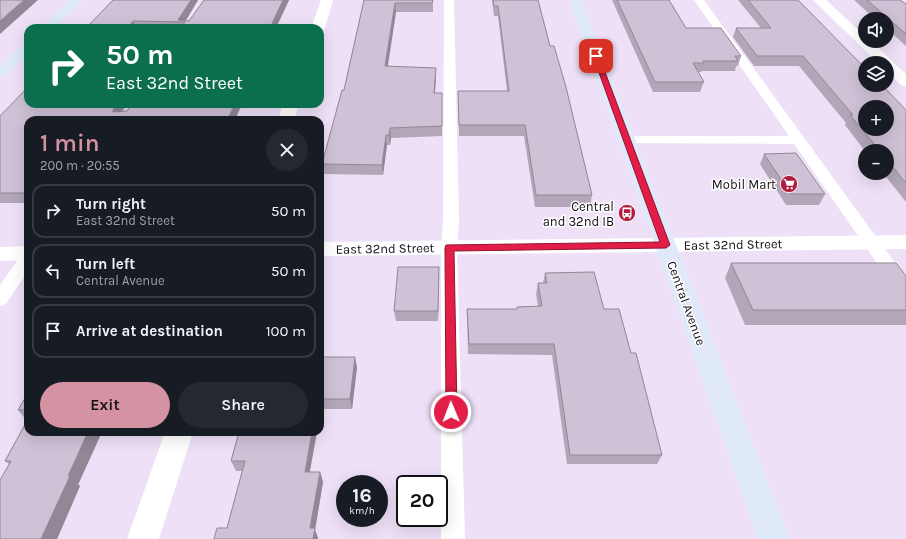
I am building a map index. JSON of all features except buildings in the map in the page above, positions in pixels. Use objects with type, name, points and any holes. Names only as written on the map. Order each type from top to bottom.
[{"type":"main road","points":[[52,24],[77,0]]},
{"type":"main road","name":"Central Avenue","points":[[575,0],[774,539]]},
{"type":"main road","points":[[0,74],[24,51]]},
{"type":"street","points":[[319,24],[327,0]]},
{"type":"street","points":[[820,0],[878,56]]},
{"type":"street","points":[[894,71],[906,82]]},
{"type":"street","name":"East 32nd Street","points":[[324,249],[906,242]]},
{"type":"street","points":[[0,254],[24,253]]},
{"type":"street","points":[[143,539],[178,436]]},
{"type":"lane","points":[[448,0],[451,220],[449,248],[453,539]]},
{"type":"lane","points":[[698,0],[906,291]]},
{"type":"lane","points":[[627,140],[799,140]]},
{"type":"lane","points":[[0,299],[24,264]]},
{"type":"place","name":"Mobil Mart","points":[[789,184]]},
{"type":"place","name":"Central and 32nd IB","points":[[627,213]]},
{"type":"route","points":[[451,412],[449,248],[666,245],[596,56]]}]
